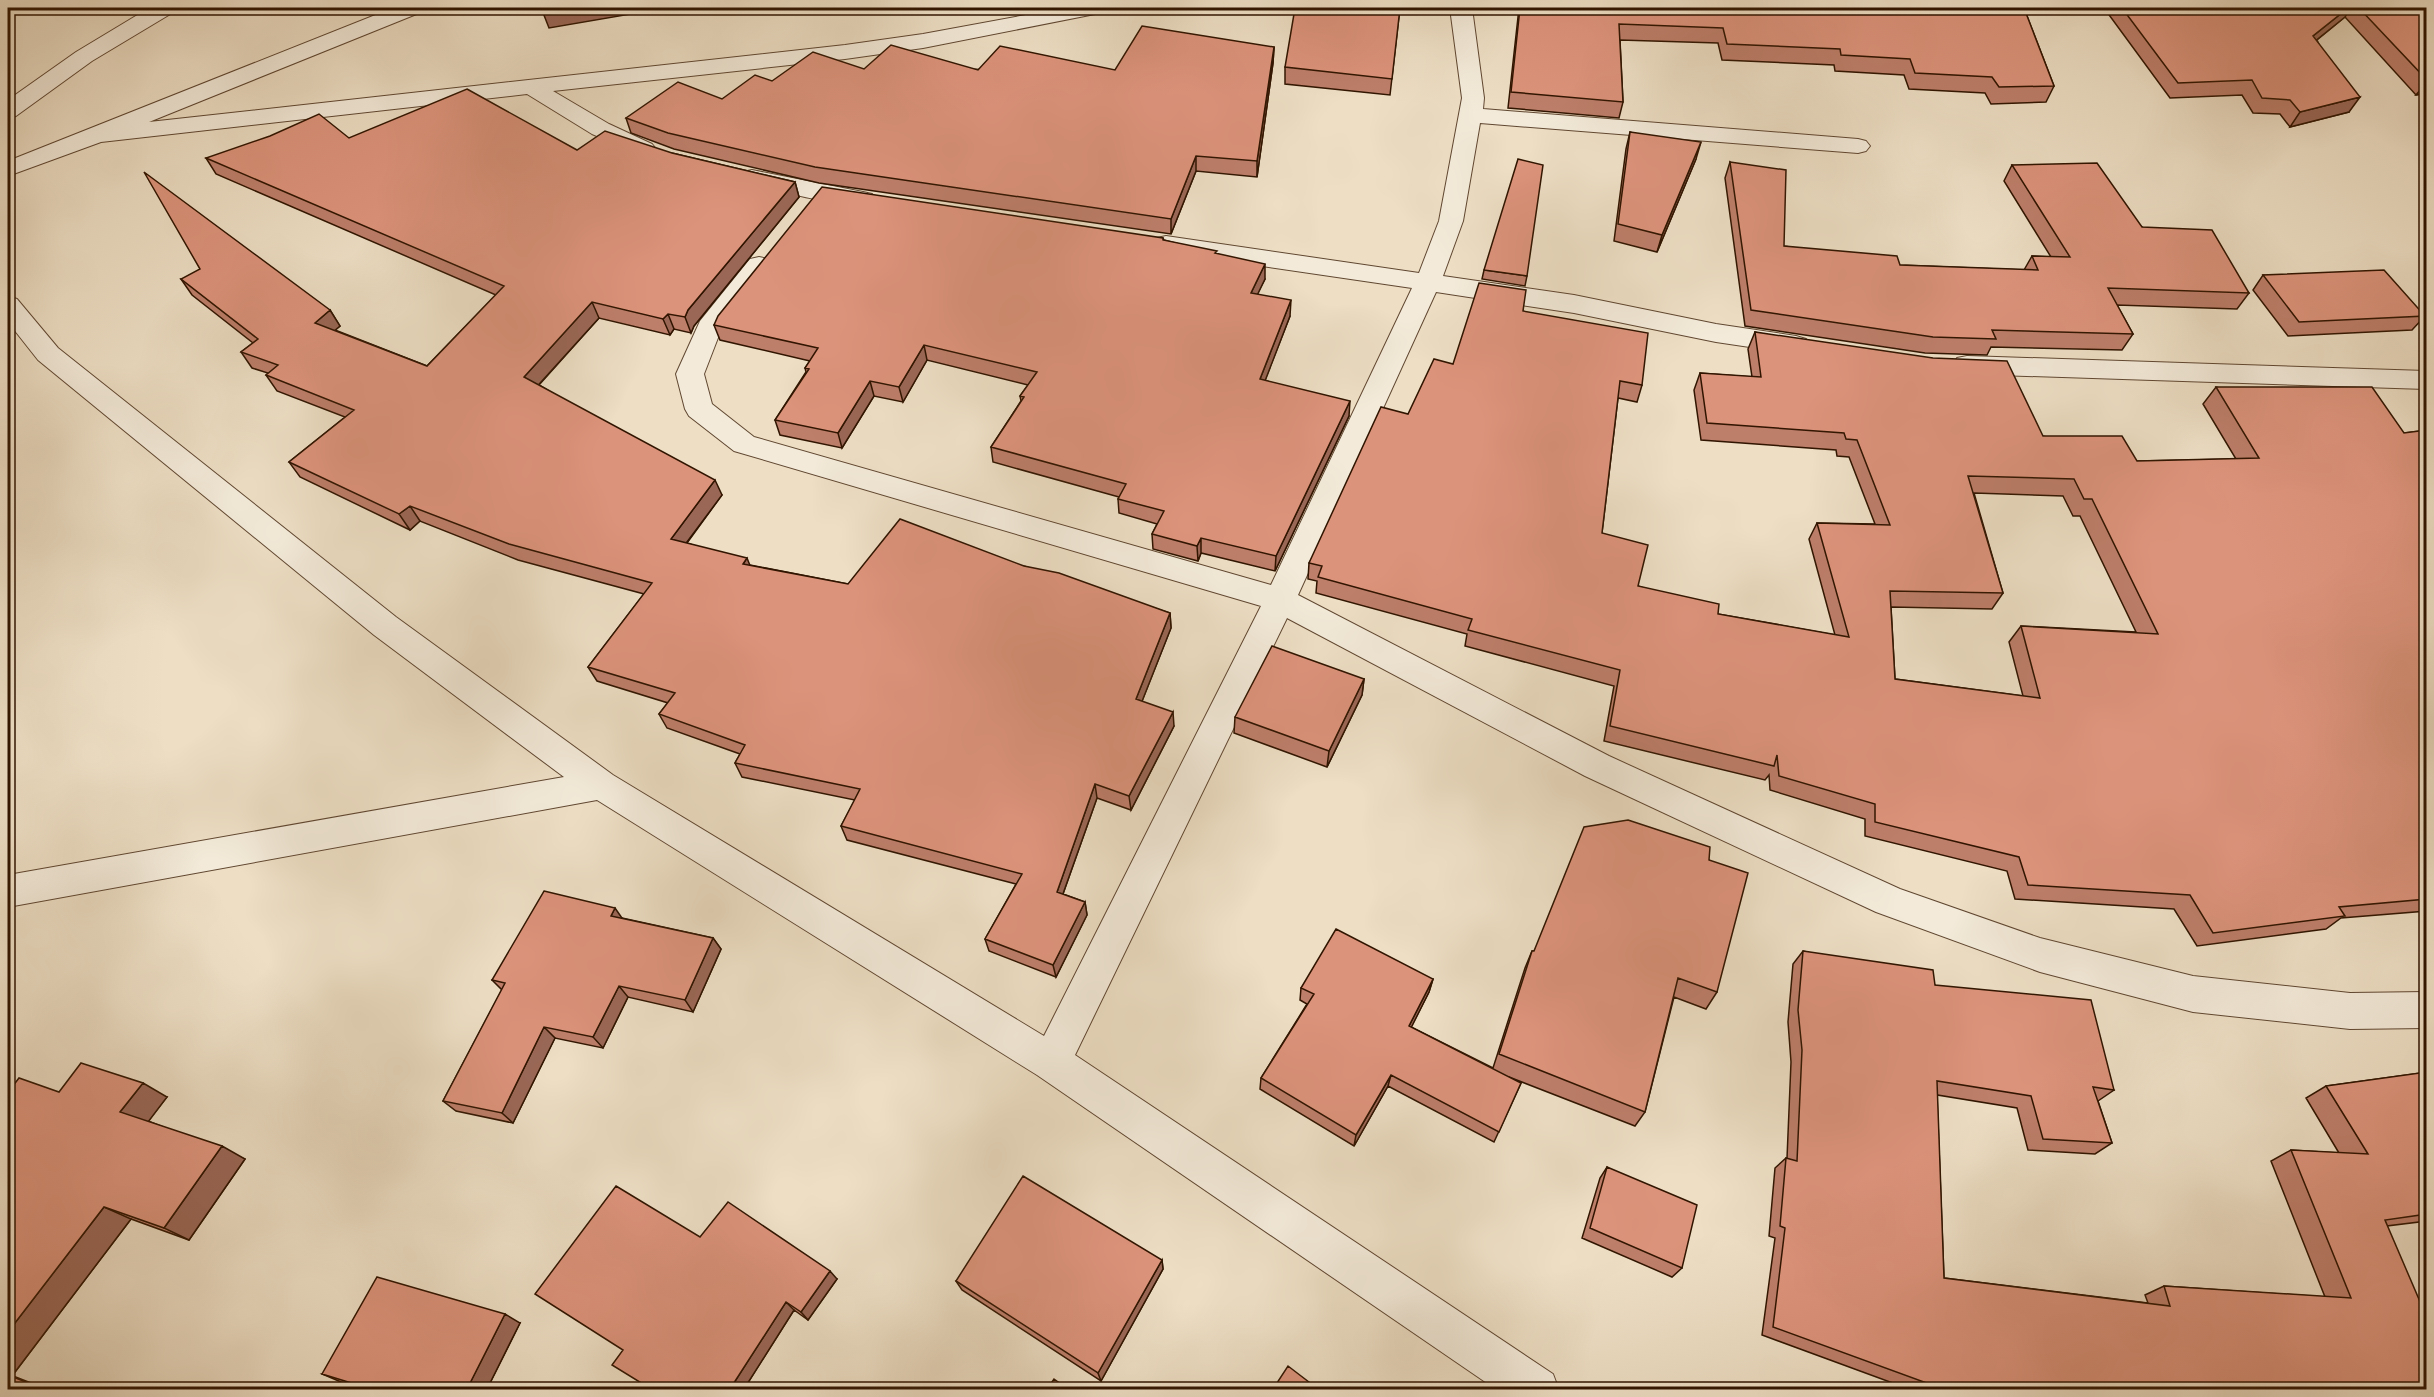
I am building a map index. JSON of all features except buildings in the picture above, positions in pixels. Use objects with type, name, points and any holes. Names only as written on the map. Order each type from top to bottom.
[{"type":"street","points":[[8,111],[33,91],[129,27],[164,8]]},
{"type":"street","points":[[8,169],[411,8]]},
{"type":"street","points":[[97,135],[534,88],[923,41],[1095,8]]},
{"type":"street","points":[[1051,1062],[1280,600],[1428,282],[1451,220],[1473,98],[1461,8]]},
{"type":"street","points":[[534,88],[572,115],[611,136],[666,158]]},
{"type":"street","points":[[1470,115],[1858,146]]},
{"type":"street","points":[[732,172],[819,192],[890,203]]},
{"type":"street","points":[[797,219],[819,192]]},
{"type":"street","points":[[1147,241],[1574,304],[1716,333],[1820,349]]},
{"type":"street","points":[[775,246],[708,327],[690,374],[699,409],[744,444],[1280,600],[1597,766],[1889,901],[2040,955],[2193,994],[2350,1011],[2427,1010]]},
{"type":"street","points":[[8,305],[48,354],[385,626],[602,785],[1051,1062],[1537,1389]]},
{"type":"street","points":[[1948,365],[2427,380]]},
{"type":"street","points":[[8,891],[602,785]]}]
